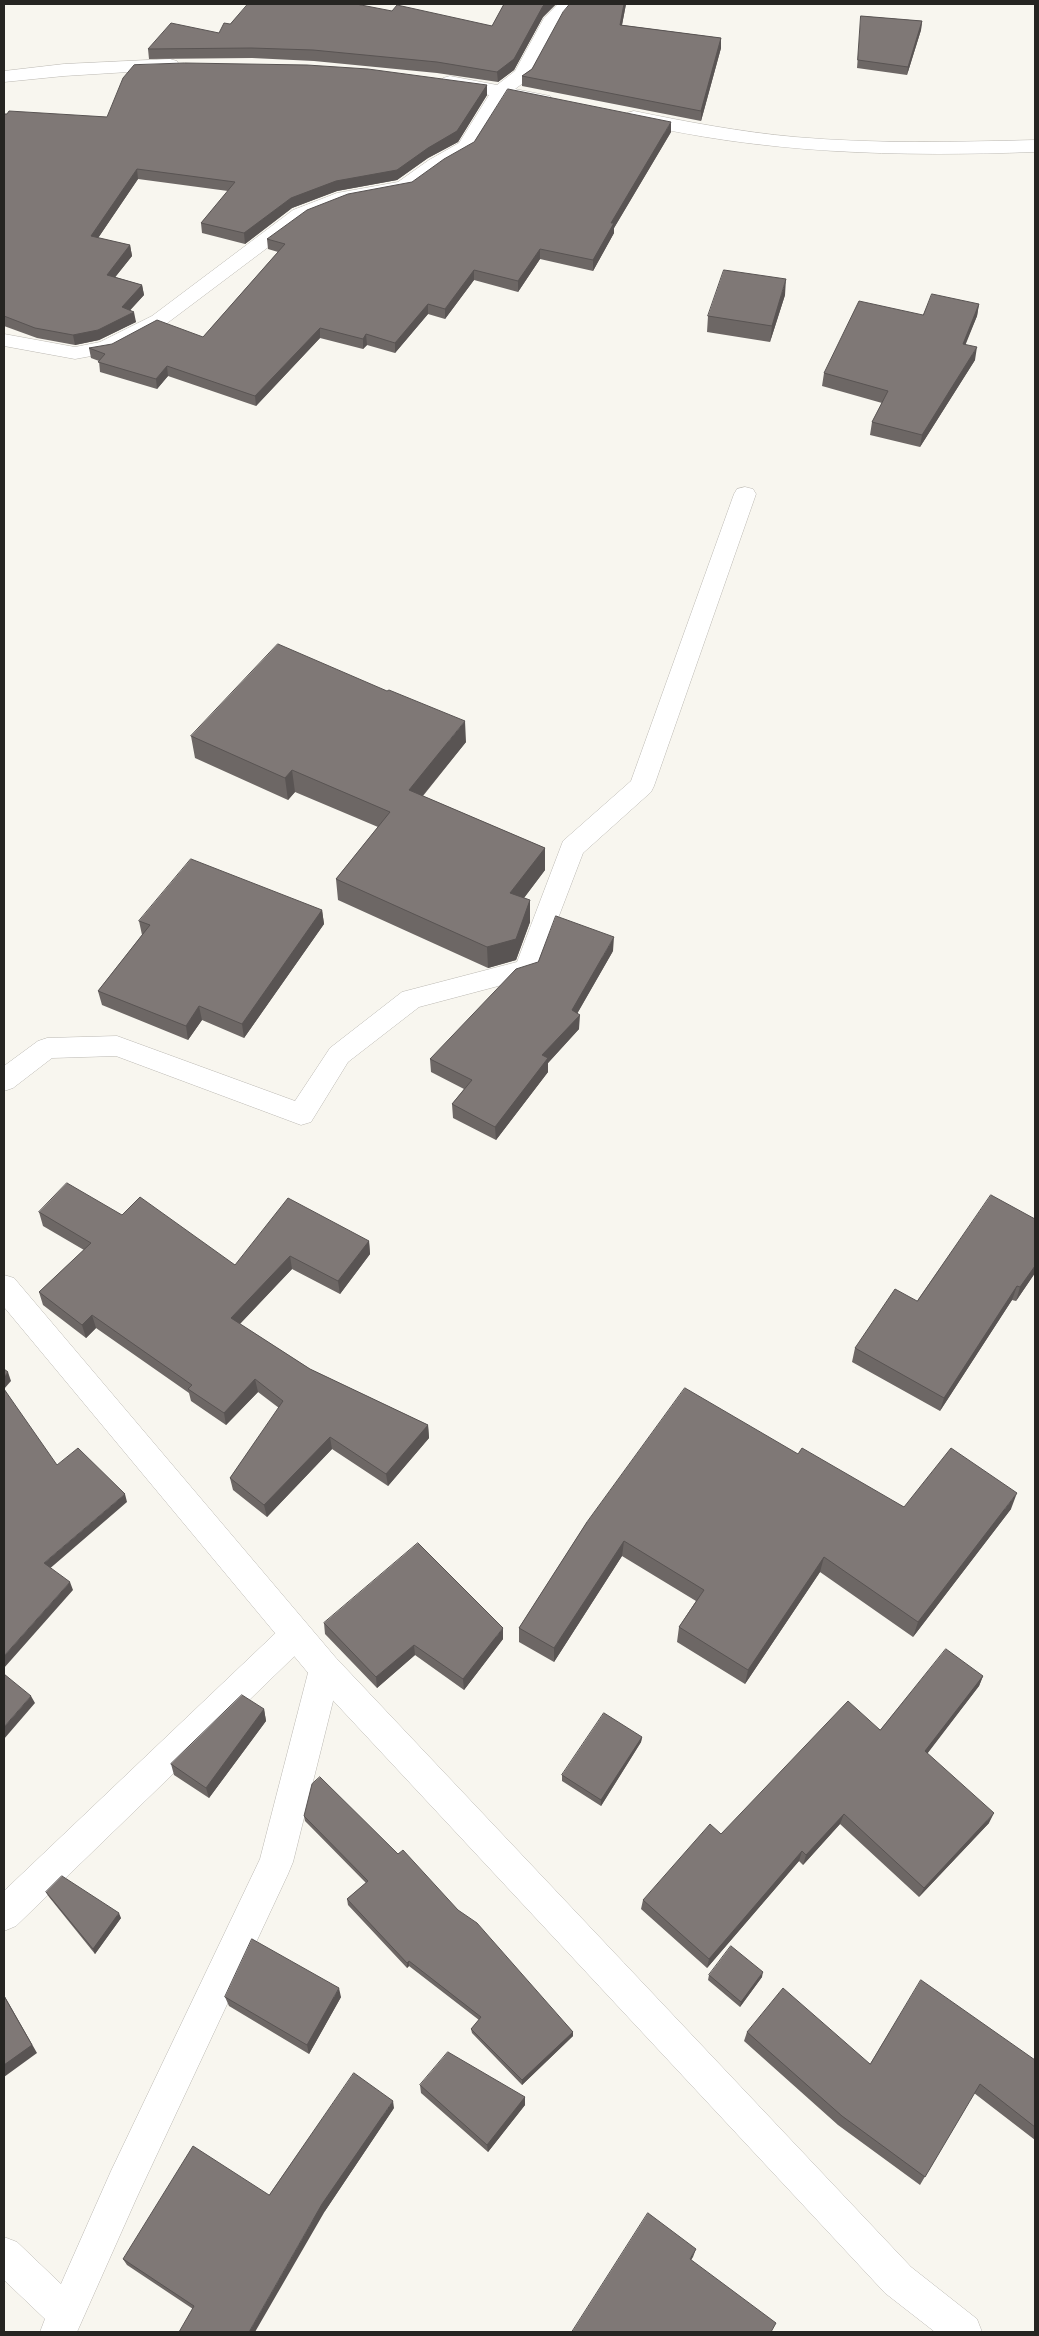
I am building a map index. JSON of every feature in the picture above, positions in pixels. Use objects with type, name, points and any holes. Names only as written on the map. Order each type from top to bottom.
[{"type":"street","points":[[4,340],[75,353],[106,347],[159,320],[300,214],[344,197],[404,187],[436,164],[466,147],[501,91],[523,74],[553,18],[568,4]]},
{"type":"street","points":[[4,77],[64,70],[185,65]]},
{"type":"street","points":[[432,79],[558,103]]},
{"type":"street","points":[[616,114],[692,129],[795,143],[933,148],[1035,146]]},
{"type":"street","points":[[4,1080],[47,1048],[117,1046],[301,1114],[339,1055],[411,999],[527,969],[572,848],[642,786],[744,494]]},
{"type":"street","points":[[4,1287],[325,1669],[898,2280],[964,2332]]},
{"type":"street","points":[[4,1914],[295,1635]]},
{"type":"street","points":[[4,2255],[62,2323],[128,2175],[276,1862],[325,1669]]},
{"type":"building","points":[[248,4],[356,4],[392,11],[397,5],[492,26],[504,4],[545,4],[514,59],[497,72],[437,62],[313,50],[251,48],[148,49],[171,23],[219,33],[224,23],[230,24]]},
{"type":"building","points":[[570,4],[624,4],[620,25],[721,38],[701,111],[522,76],[532,69],[563,12]]},
{"type":"building","points":[[861,16],[922,21],[908,67],[858,60]]},
{"type":"building","points":[[185,63],[307,65],[368,69],[487,85],[457,131],[428,148],[397,170],[336,181],[291,198],[244,233],[201,223],[235,182],[137,169],[91,236],[130,245],[107,275],[142,285],[122,307],[134,312],[98,330],[73,335],[35,328],[4,316],[4,114],[7,114],[9,111],[107,117],[123,78],[134,65]]},
{"type":"building","points":[[508,89],[671,122],[611,223],[614,223],[593,260],[540,249],[518,281],[474,270],[445,309],[428,304],[395,343],[366,334],[363,339],[320,328],[255,396],[167,366],[156,379],[98,362],[105,354],[89,348],[112,344],[157,320],[203,337],[285,244],[267,239],[307,210],[348,194],[412,182],[444,159],[474,142]]},
{"type":"building","points":[[724,270],[786,279],[772,326],[708,316]]},
{"type":"building","points":[[932,294],[979,304],[963,344],[977,347],[922,435],[872,422],[888,391],[824,373],[859,301],[923,315]]},
{"type":"building","points":[[278,644],[387,691],[389,690],[465,721],[409,790],[545,848],[510,893],[530,900],[516,939],[487,947],[336,879],[390,812],[292,770],[285,778],[191,736]]},
{"type":"building","points":[[191,859],[322,910],[242,1024],[199,1006],[186,1026],[98,991],[150,925],[139,921]]},
{"type":"building","points":[[556,916],[614,937],[572,1010],[580,1015],[542,1055],[548,1058],[495,1127],[452,1104],[472,1080],[430,1059],[516,969],[538,962]]},
{"type":"building","points":[[67,1183],[122,1215],[140,1197],[235,1265],[288,1198],[369,1241],[338,1281],[290,1256],[231,1318],[310,1369],[428,1425],[386,1474],[330,1437],[264,1505],[230,1478],[283,1401],[255,1379],[224,1413],[188,1389],[192,1385],[92,1315],[82,1325],[39,1292],[91,1243],[39,1212]]},
{"type":"building","points":[[991,1195],[1035,1219],[1035,1266],[1020,1287],[1017,1286],[944,1398],[855,1348],[895,1289],[917,1301]]},
{"type":"building","points":[[4,1369],[8,1372],[4,1377]]},
{"type":"building","points":[[685,1388],[798,1454],[802,1448],[904,1507],[951,1448],[1017,1493],[918,1622],[824,1557],[748,1670],[679,1627],[704,1590],[624,1541],[554,1648],[519,1628],[587,1522]]},
{"type":"building","points":[[4,1389],[57,1465],[78,1448],[125,1494],[44,1563],[70,1582],[4,1656]]},
{"type":"building","points":[[418,1543],[503,1628],[463,1679],[414,1645],[376,1677],[324,1623]]},
{"type":"building","points":[[946,1649],[983,1676],[925,1751],[994,1813],[924,1888],[844,1814],[806,1855],[802,1851],[709,1959],[643,1900],[710,1824],[721,1834],[848,1701],[880,1730]]},
{"type":"building","points":[[4,1674],[31,1696],[4,1727]]},
{"type":"building","points":[[242,1695],[264,1709],[206,1788],[171,1764]]},
{"type":"building","points":[[604,1713],[642,1737],[601,1800],[562,1775]]},
{"type":"building","points":[[320,1777],[398,1854],[403,1850],[458,1910],[477,1923],[573,2032],[522,2080],[471,2029],[481,2017],[409,1961],[407,1963],[347,1899],[368,1881],[304,1816],[312,1784]]},
{"type":"building","points":[[62,1876],[119,1913],[93,1949],[46,1892]]},
{"type":"building","points":[[252,1939],[339,1988],[307,2045],[225,1997]]},
{"type":"building","points":[[731,1946],[763,1972],[741,2002],[709,1975]]},
{"type":"building","points":[[921,1980],[1035,2060],[1035,2127],[980,2084],[925,2177],[842,2116],[747,2032],[783,1988],[870,2064]]},
{"type":"building","points":[[4,1996],[32,2045],[4,2065]]},
{"type":"building","points":[[448,2052],[525,2097],[487,2145],[420,2085]]},
{"type":"building","points":[[354,2073],[393,2101],[322,2204],[249,2332],[179,2332],[194,2306],[123,2259],[193,2146],[269,2195]]},
{"type":"building","points":[[648,2213],[696,2249],[690,2259],[776,2323],[771,2332],[572,2332]]}]
